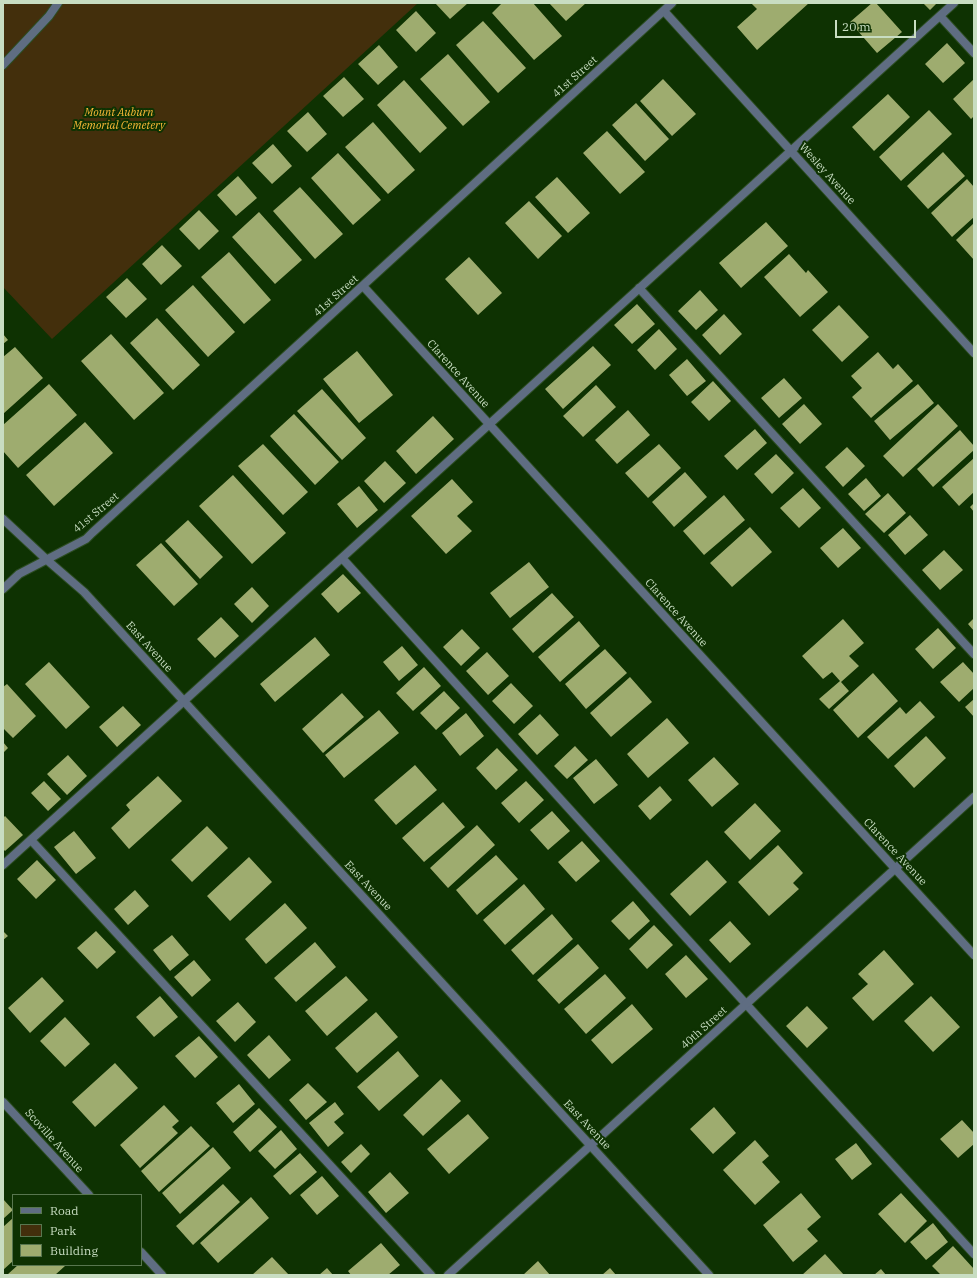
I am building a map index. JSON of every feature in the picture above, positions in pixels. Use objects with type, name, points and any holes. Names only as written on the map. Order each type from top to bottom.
[{"type":"street","points":[[3,65],[49,16],[58,3]]},
{"type":"street","name":"41st Street","points":[[3,589],[19,574],[86,539],[92,534],[672,3]]},
{"type":"street","points":[[3,866],[954,3]]},
{"type":"street","name":"Wesley Avenue","points":[[664,11],[974,353]]},
{"type":"street","points":[[940,16],[974,53]]},
{"type":"street","name":"Clarence Avenue","points":[[362,286],[974,955]]},
{"type":"street","points":[[639,288],[974,654]]},
{"type":"street","name":"East Avenue","points":[[3,519],[46,560],[84,592],[709,1275]]},
{"type":"street","points":[[342,558],[974,1254]]},
{"type":"street","name":"40th Street","points":[[448,1275],[974,797]]},
{"type":"street","points":[[31,840],[431,1275]]},
{"type":"street","name":"Scoville Avenue","points":[[3,1102],[87,1194]]},
{"type":"street","points":[[142,1253],[162,1275]]},
{"type":"green space","name":"Mount Auburn Memorial Cemetery","points":[[3,3],[418,3],[52,339],[3,287]]},
{"type":"building","points":[[435,3],[468,3],[450,19]]},
{"type":"building","points":[[502,3],[533,3],[562,36],[534,60],[492,13]]},
{"type":"building","points":[[549,3],[586,3],[566,21]]},
{"type":"building","points":[[751,3],[809,3],[757,50],[737,27],[757,9]]},
{"type":"building","points":[[872,3],[876,3],[902,32],[877,53],[850,22]]},
{"type":"building","points":[[923,3],[937,3],[930,10]]},
{"type":"building","points":[[416,11],[436,33],[416,52],[396,30]]},
{"type":"building","points":[[483,21],[526,68],[498,93],[456,45]]},
{"type":"building","points":[[947,43],[965,63],[943,83],[925,64]]},
{"type":"building","points":[[379,45],[398,67],[378,85],[358,64]]},
{"type":"building","points":[[448,54],[490,102],[463,126],[420,79]]},
{"type":"building","points":[[344,77],[364,99],[343,117],[323,96]]},
{"type":"building","points":[[663,79],[696,114],[672,136],[640,101]]},
{"type":"building","points":[[974,79],[974,116],[971,119],[953,99]]},
{"type":"building","points":[[404,80],[447,128],[420,153],[377,105]]},
{"type":"building","points":[[888,94],[910,117],[874,151],[852,127]]},
{"type":"building","points":[[636,103],[669,139],[645,161],[612,125]]},
{"type":"building","points":[[929,110],[952,134],[901,181],[879,157]]},
{"type":"building","points":[[308,112],[327,134],[307,152],[287,131]]},
{"type":"building","points":[[373,122],[415,170],[388,194],[345,147]]},
{"type":"building","points":[[607,131],[645,172],[620,194],[583,153]]},
{"type":"building","points":[[273,144],[292,166],[272,184],[252,163]]},
{"type":"building","points":[[943,152],[965,176],[928,209],[907,186]]},
{"type":"building","points":[[338,153],[381,200],[353,225],[311,178]]},
{"type":"building","points":[[238,176],[257,198],[236,216],[217,195]]},
{"type":"building","points":[[557,177],[590,213],[568,233],[535,197]]},
{"type":"building","points":[[967,179],[974,187],[974,217],[952,237],[931,213]]},
{"type":"building","points":[[300,187],[343,234],[315,259],[273,211]]},
{"type":"building","points":[[529,201],[562,236],[538,259],[505,223]]},
{"type":"building","points":[[199,210],[219,231],[199,250],[179,229]]},
{"type":"building","points":[[259,212],[302,260],[275,284],[232,237]]},
{"type":"building","points":[[766,222],[788,246],[741,288],[719,263]]},
{"type":"building","points":[[974,223],[974,260],[956,240]]},
{"type":"building","points":[[162,245],[182,266],[161,285],[142,264]]},
{"type":"building","points":[[229,252],[271,300],[244,324],[201,277]]},
{"type":"building","points":[[789,254],[806,273],[808,270],[828,292],[800,317],[764,277]]},
{"type":"building","points":[[469,257],[502,293],[478,315],[445,279]]},
{"type":"building","points":[[127,278],[147,299],[126,318],[106,297]]},
{"type":"building","points":[[193,285],[235,332],[208,357],[165,310]]},
{"type":"building","points":[[700,290],[718,310],[696,330],[678,311]]},
{"type":"building","points":[[637,304],[655,324],[632,344],[614,325]]},
{"type":"building","points":[[839,305],[869,337],[842,362],[812,330]]},
{"type":"building","points":[[724,314],[742,334],[720,355],[702,335]]},
{"type":"building","points":[[157,318],[200,365],[173,390],[130,343]]},
{"type":"building","points":[[659,329],[677,349],[655,370],[637,350]]},
{"type":"building","points":[[3,334],[8,340],[3,344]]},
{"type":"building","points":[[111,334],[164,393],[134,420],[81,361]]},
{"type":"building","points":[[593,346],[611,365],[563,409],[545,389]]},
{"type":"building","points":[[15,347],[43,378],[3,414],[3,357]]},
{"type":"building","points":[[357,351],[393,395],[359,423],[323,379]]},
{"type":"building","points":[[878,352],[893,369],[898,364],[913,381],[871,418],[852,397],[862,388],[851,376]]},
{"type":"building","points":[[687,359],[706,381],[687,396],[669,375]]},
{"type":"building","points":[[784,378],[802,398],[779,418],[761,398]]},
{"type":"building","points":[[713,381],[731,401],[709,421],[691,402]]},
{"type":"building","points":[[49,384],[77,415],[18,468],[3,451],[3,425]]},
{"type":"building","points":[[918,384],[934,403],[890,440],[874,421]]},
{"type":"building","points":[[596,385],[616,407],[583,437],[563,416]]},
{"type":"building","points":[[322,389],[366,438],[342,460],[297,411]]},
{"type":"building","points":[[804,404],[822,424],[800,444],[782,424]]},
{"type":"building","points":[[938,404],[958,426],[903,477],[883,456]]},
{"type":"building","points":[[628,410],[650,435],[617,464],[595,440]]},
{"type":"building","points":[[294,414],[339,462],[315,485],[270,436]]},
{"type":"building","points":[[433,416],[454,439],[416,474],[396,451]]},
{"type":"building","points":[[85,422],[113,453],[54,506],[26,475]]},
{"type":"building","points":[[755,429],[767,443],[737,470],[724,456]]},
{"type":"building","points":[[960,430],[974,446],[974,450],[933,487],[917,469]]},
{"type":"building","points":[[263,444],[308,492],[283,515],[238,466]]},
{"type":"building","points":[[659,444],[681,468],[648,498],[625,473]]},
{"type":"building","points":[[847,447],[865,466],[843,487],[825,467]]},
{"type":"building","points":[[776,454],[794,473],[772,494],[754,474]]},
{"type":"building","points":[[974,458],[974,492],[959,506],[942,487]]},
{"type":"building","points":[[385,461],[406,483],[384,503],[364,481]]},
{"type":"building","points":[[685,472],[707,497],[674,527],[652,502]]},
{"type":"building","points":[[233,475],[286,533],[252,564],[199,506]]},
{"type":"building","points":[[866,478],[881,496],[864,511],[848,494]]},
{"type":"building","points":[[452,479],[473,502],[457,516],[472,531],[446,554],[411,516]]},
{"type":"building","points":[[359,486],[378,510],[357,528],[337,504]]},
{"type":"building","points":[[803,488],[821,508],[799,528],[780,508]]},
{"type":"building","points":[[888,493],[906,513],[884,533],[865,514]]},
{"type":"building","points":[[724,495],[745,520],[704,555],[683,531]]},
{"type":"building","points":[[974,503],[974,512],[970,507]]},
{"type":"building","points":[[910,515],[928,535],[905,555],[888,535]]},
{"type":"building","points":[[188,520],[223,557],[200,579],[165,541]]},
{"type":"building","points":[[750,527],[772,552],[732,587],[710,563]]},
{"type":"building","points":[[843,528],[861,548],[838,568],[820,548]]},
{"type":"building","points":[[161,543],[198,584],[174,606],[136,565]]},
{"type":"building","points":[[944,550],[963,570],[940,590],[922,570]]},
{"type":"building","points":[[529,562],[549,587],[510,618],[490,593]]},
{"type":"building","points":[[343,574],[361,593],[338,613],[321,594]]},
{"type":"building","points":[[252,587],[269,606],[252,623],[234,604]]},
{"type":"building","points":[[552,593],[574,617],[533,653],[512,629]]},
{"type":"building","points":[[221,617],[239,636],[215,658],[197,639]]},
{"type":"building","points":[[974,618],[974,631],[968,624]]},
{"type":"building","points":[[843,619],[864,643],[849,656],[859,666],[841,682],[849,691],[829,709],[819,699],[840,681],[832,672],[823,679],[802,656]]},
{"type":"building","points":[[579,621],[600,646],[560,682],[538,657]]},
{"type":"building","points":[[938,628],[956,648],[933,669],[915,649]]},
{"type":"building","points":[[462,629],[480,648],[461,666],[443,647]]},
{"type":"building","points":[[315,637],[330,655],[275,702],[260,684]]},
{"type":"building","points":[[402,646],[418,665],[399,681],[383,662]]},
{"type":"building","points":[[605,649],[627,673],[586,709],[565,684]]},
{"type":"building","points":[[487,652],[509,676],[488,695],[466,671]]},
{"type":"building","points":[[49,662],[90,707],[66,729],[25,684]]},
{"type":"building","points":[[963,662],[974,674],[974,688],[959,702],[940,682]]},
{"type":"building","points":[[424,667],[441,686],[413,711],[396,693]]},
{"type":"building","points":[[873,673],[898,701],[858,738],[833,710]]},
{"type":"building","points":[[630,677],[652,702],[611,737],[590,713]]},
{"type":"building","points":[[511,683],[533,706],[514,724],[492,701]]},
{"type":"building","points":[[7,684],[36,716],[13,738],[3,728],[3,687]]},
{"type":"building","points":[[444,691],[460,708],[436,730],[420,713]]},
{"type":"building","points":[[342,693],[364,717],[323,753],[302,729]]},
{"type":"building","points":[[974,699],[974,717],[965,707]]},
{"type":"building","points":[[920,701],[935,717],[888,759],[867,737],[900,707],[906,714]]},
{"type":"building","points":[[123,706],[141,725],[117,747],[99,727]]},
{"type":"building","points":[[379,710],[399,733],[344,778],[325,755]]},
{"type":"building","points":[[466,713],[484,736],[460,756],[442,733]]},
{"type":"building","points":[[540,714],[559,735],[537,755],[518,734]]},
{"type":"building","points":[[667,718],[689,743],[648,778],[627,754]]},
{"type":"building","points":[[926,736],[946,758],[914,788],[894,766]]},
{"type":"building","points":[[3,742],[8,748],[3,753]]},
{"type":"building","points":[[575,746],[588,760],[567,779],[554,766]]},
{"type":"building","points":[[497,748],[518,770],[496,790],[476,768]]},
{"type":"building","points":[[68,755],[87,776],[67,795],[47,774]]},
{"type":"building","points":[[714,757],[739,784],[712,807],[688,780]]},
{"type":"building","points":[[596,759],[618,785],[594,804],[573,778]]},
{"type":"building","points":[[415,765],[437,790],[396,825],[374,800]]},
{"type":"building","points":[[158,776],[182,801],[129,849],[111,828],[130,810],[126,805]]},
{"type":"building","points":[[44,781],[61,799],[48,811],[31,793]]},
{"type":"building","points":[[526,781],[544,800],[519,823],[501,803]]},
{"type":"building","points":[[660,786],[672,800],[650,820],[638,806]]},
{"type":"building","points":[[443,802],[465,827],[424,862],[402,838]]},
{"type":"building","points":[[755,803],[781,831],[750,860],[724,832]]},
{"type":"building","points":[[552,811],[570,831],[548,850],[530,830]]},
{"type":"building","points":[[5,816],[23,835],[5,851],[3,849],[3,818]]},
{"type":"building","points":[[477,825],[495,845],[448,888],[430,868]]},
{"type":"building","points":[[207,826],[228,848],[192,882],[171,860]]},
{"type":"building","points":[[74,831],[96,858],[76,874],[54,847]]},
{"type":"building","points":[[582,841],[600,861],[576,882],[558,862]]},
{"type":"building","points":[[778,845],[803,873],[793,883],[799,889],[769,916],[738,882]]},
{"type":"building","points":[[496,855],[518,879],[477,915],[456,890]]},
{"type":"building","points":[[249,857],[272,882],[230,921],[207,896]]},
{"type":"building","points":[[37,860],[56,880],[36,899],[17,879]]},
{"type":"building","points":[[707,860],[727,882],[690,916],[670,894]]},
{"type":"building","points":[[524,884],[545,909],[505,945],[483,920]]},
{"type":"building","points":[[135,890],[149,906],[128,925],[114,909]]},
{"type":"building","points":[[633,901],[650,921],[629,940],[611,921]]},
{"type":"building","points":[[285,903],[307,928],[266,964],[245,939]]},
{"type":"building","points":[[552,914],[573,939],[533,975],[511,950]]},
{"type":"building","points":[[730,921],[751,944],[730,963],[709,940]]},
{"type":"building","points":[[654,925],[673,945],[647,969],[629,949]]},
{"type":"building","points":[[3,931],[8,936],[3,940]]},
{"type":"building","points":[[96,931],[116,952],[97,969],[77,948]]},
{"type":"building","points":[[172,935],[189,955],[170,971],[153,950]]},
{"type":"building","points":[[315,942],[336,967],[296,1002],[274,978]]},
{"type":"building","points":[[578,944],[599,968],[559,1004],[537,980]]},
{"type":"building","points":[[884,950],[914,984],[873,1021],[852,998],[868,984],[858,974]]},
{"type":"building","points":[[686,955],[708,979],[686,998],[665,974]]},
{"type":"building","points":[[194,960],[211,980],[192,997],[174,977]]},
{"type":"building","points":[[605,974],[626,998],[586,1034],[564,1009]]},
{"type":"building","points":[[346,976],[368,1000],[327,1036],[305,1011]]},
{"type":"building","points":[[42,977],[64,1001],[30,1033],[8,1008]]},
{"type":"building","points":[[160,996],[178,1017],[154,1037],[136,1017]]},
{"type":"building","points":[[931,996],[960,1027],[933,1052],[904,1021]]},
{"type":"building","points":[[238,1002],[256,1022],[235,1042],[216,1021]]},
{"type":"building","points":[[632,1004],[653,1029],[612,1064],[591,1040]]},
{"type":"building","points":[[807,1006],[828,1028],[807,1048],[786,1026]]},
{"type":"building","points":[[376,1012],[398,1037],[357,1073],[335,1048]]},
{"type":"building","points":[[65,1017],[90,1044],[65,1067],[40,1041]]},
{"type":"building","points":[[269,1035],[291,1060],[269,1079],[247,1055]]},
{"type":"building","points":[[199,1036],[218,1057],[195,1078],[175,1056]]},
{"type":"building","points":[[398,1051],[419,1076],[379,1111],[357,1087]]},
{"type":"building","points":[[115,1063],[138,1088],[95,1127],[72,1102]]},
{"type":"building","points":[[441,1079],[461,1101],[423,1136],[403,1115]]},
{"type":"building","points":[[308,1083],[327,1102],[306,1120],[289,1100]]},
{"type":"building","points":[[239,1084],[255,1104],[233,1123],[216,1103]]},
{"type":"building","points":[[335,1102],[344,1114],[334,1122],[344,1133],[328,1147],[309,1123]]},
{"type":"building","points":[[164,1105],[179,1121],[172,1127],[178,1133],[140,1168],[120,1145]]},
{"type":"building","points":[[714,1107],[736,1133],[713,1154],[690,1129]]},
{"type":"building","points":[[259,1108],[277,1127],[250,1152],[233,1132]]},
{"type":"building","points":[[468,1114],[489,1138],[449,1174],[427,1149]]},
{"type":"building","points":[[962,1120],[974,1133],[974,1144],[958,1158],[940,1139]]},
{"type":"building","points":[[191,1126],[210,1146],[159,1192],[141,1171]]},
{"type":"building","points":[[281,1130],[297,1149],[275,1169],[258,1151]]},
{"type":"building","points":[[755,1140],[769,1156],[762,1162],[780,1182],[755,1205],[723,1170]]},
{"type":"building","points":[[856,1143],[872,1164],[852,1180],[835,1159]]},
{"type":"building","points":[[361,1144],[370,1154],[351,1173],[341,1162]]},
{"type":"building","points":[[213,1147],[231,1168],[180,1214],[162,1193]]},
{"type":"building","points":[[300,1153],[317,1172],[290,1195],[273,1176]]},
{"type":"building","points":[[390,1172],[409,1193],[386,1213],[368,1192]]},
{"type":"building","points":[[322,1176],[339,1196],[317,1215],[300,1195]]},
{"type":"building","points":[[223,1184],[240,1202],[193,1245],[176,1226]]},
{"type":"building","points":[[801,1193],[821,1217],[807,1229],[818,1241],[793,1262],[763,1225]]},
{"type":"building","points":[[901,1193],[927,1221],[905,1243],[878,1214]]},
{"type":"building","points":[[251,1197],[269,1218],[218,1263],[200,1243]]},
{"type":"building","points":[[3,1199],[12,1209],[12,1211],[3,1219]]},
{"type":"building","points":[[12,1219],[12,1262],[3,1270],[3,1227]]},
{"type":"building","points":[[933,1223],[948,1242],[926,1260],[910,1242]]},
{"type":"building","points":[[381,1243],[400,1265],[388,1275],[351,1275],[348,1271]]},
{"type":"building","points":[[953,1246],[974,1269],[974,1275],[941,1275],[932,1266]]},
{"type":"building","points":[[825,1254],[844,1275],[802,1275]]},
{"type":"building","points":[[272,1257],[289,1275],[252,1275]]},
{"type":"building","points":[[538,1261],[550,1275],[523,1275]]},
{"type":"building","points":[[17,1266],[65,1266],[55,1275],[8,1274]]},
{"type":"building","points":[[327,1268],[333,1275],[319,1275]]},
{"type":"building","points":[[610,1268],[616,1275],[602,1275]]},
{"type":"building","points":[[881,1269],[886,1275],[874,1275]]}]
